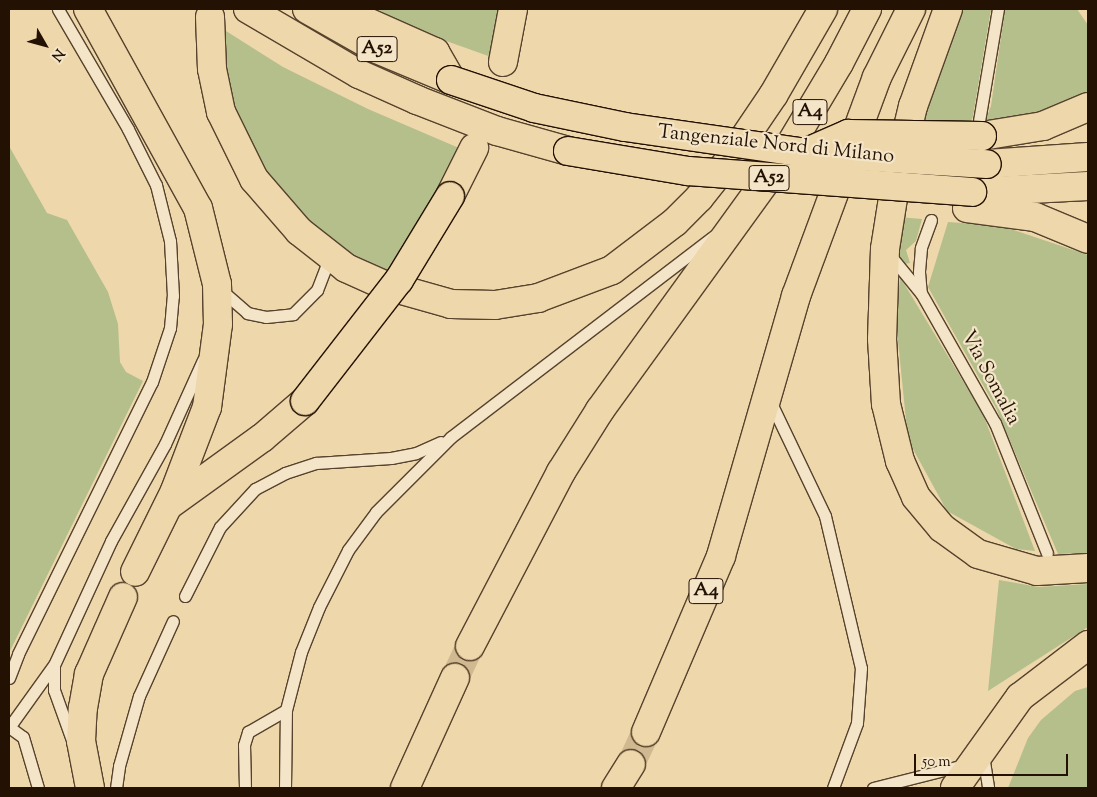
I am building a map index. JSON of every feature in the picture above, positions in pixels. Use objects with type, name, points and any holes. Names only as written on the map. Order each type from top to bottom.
[{"type":"highway","points":[[88,9],[198,208],[217,284],[218,324],[207,407],[197,438],[168,505],[135,572]]},
{"type":"highway","name":"Tangenziale Nord di Milano","points":[[248,9],[359,74],[417,100],[497,131],[568,151],[688,171],[969,200],[1088,186]]},
{"type":"highway","name":"Tangenziale Nord di Milano","points":[[307,9],[377,49],[451,80],[534,108],[624,127],[805,152],[987,164],[1088,156]]},
{"type":"highway","points":[[345,9],[365,21],[435,52],[451,80]]},
{"type":"highway","points":[[503,62],[513,9]]},
{"type":"highway","points":[[210,16],[216,86],[221,112],[236,146],[254,179],[277,208],[325,255],[384,285],[451,304],[495,305],[538,298],[612,270],[646,247],[699,198],[774,94],[823,9]]},
{"type":"highway","name":"A4","points":[[470,646],[561,472],[600,410],[747,210],[834,72],[867,9]]},
{"type":"highway","name":"A4","points":[[646,732],[721,556],[796,296],[877,77],[911,9]]},
{"type":"highway","points":[[948,9],[913,106],[897,173],[885,249],[882,339],[886,404],[900,461],[916,497],[942,528],[978,554],[1037,571],[1088,568]]},
{"type":"highway","points":[[805,152],[848,134],[1043,126],[1088,107]]},
{"type":"highway","points":[[168,505],[262,438],[305,401],[399,280],[450,196],[474,148]]},
{"type":"highway","points":[[969,200],[1035,217],[1088,238]]},
{"type":"highway","points":[[88,784],[81,741],[82,708],[89,674],[123,597]]},
{"type":"highway","points":[[955,788],[1020,697],[1088,645]]},
{"type":"highway","points":[[1020,697],[1088,668]]},
{"type":"highway","points":[[405,788],[455,678]]},
{"type":"highway","points":[[616,788],[630,764]]},
{"type":"lane","points":[[9,678],[18,654],[152,382],[170,328],[173,296],[170,241],[156,186],[128,129],[58,9]]},
{"type":"lane","points":[[981,129],[998,9]]},
{"type":"lane","points":[[285,788],[286,710],[300,652],[319,607],[348,550],[376,512],[451,437],[747,210]]},
{"type":"lane","name":"Via Somalia","points":[[931,220],[921,248],[918,272],[921,293],[995,423],[1047,553]]},
{"type":"lane","points":[[885,249],[921,293]]},
{"type":"lane","points":[[217,284],[231,301],[247,312],[281,317],[302,308],[317,290],[326,267],[325,255]]},
{"type":"lane","points":[[38,788],[23,737],[10,726],[54,665],[111,541],[190,392],[218,324]]},
{"type":"lane","points":[[767,395],[825,516],[861,668],[857,722],[833,788]]},
{"type":"lane","points":[[185,596],[220,526],[255,489],[285,473],[316,463],[391,458],[416,453],[451,437]]},
{"type":"lane","points":[[116,788],[121,757],[139,696],[173,621]]},
{"type":"lane","points":[[54,665],[54,690],[88,784]]},
{"type":"lane","points":[[245,788],[244,745],[248,732],[286,710]]},
{"type":"lane","points":[[873,788],[978,756],[988,788]]},
{"type":"green space","points":[[377,9],[504,9],[494,58],[421,32]]},
{"type":"green space","points":[[961,9],[991,9],[973,116],[968,129],[919,125]]},
{"type":"green space","points":[[1005,9],[1077,9],[1088,25],[1088,98],[981,131],[991,106]]},
{"type":"green space","points":[[226,31],[283,67],[368,109],[459,148],[448,184],[385,278],[348,259],[273,191],[232,106],[224,51]]},
{"type":"green space","points":[[9,146],[47,213],[67,220],[108,292],[118,324],[120,362],[126,372],[143,381],[9,653]]},
{"type":"green space","points":[[899,217],[922,219],[916,241],[906,250],[910,263],[904,264],[897,255]]},
{"type":"green space","points":[[948,222],[1002,226],[1088,255],[1088,553],[1058,554],[996,408],[928,287]]},
{"type":"green space","points":[[900,277],[983,414],[1035,551],[1016,549],[947,511],[908,440],[896,321]]},
{"type":"green space","points":[[999,580],[1039,587],[1088,584],[1088,627],[988,691]]},
{"type":"green space","points":[[1088,687],[1088,788],[1008,788],[1028,738],[1041,720],[1075,691]]},
{"type":"tunnel","points":[[474,148],[503,62]]},
{"type":"tunnel","points":[[455,678],[470,646]]},
{"type":"tunnel","points":[[631,764],[646,732]]}]
